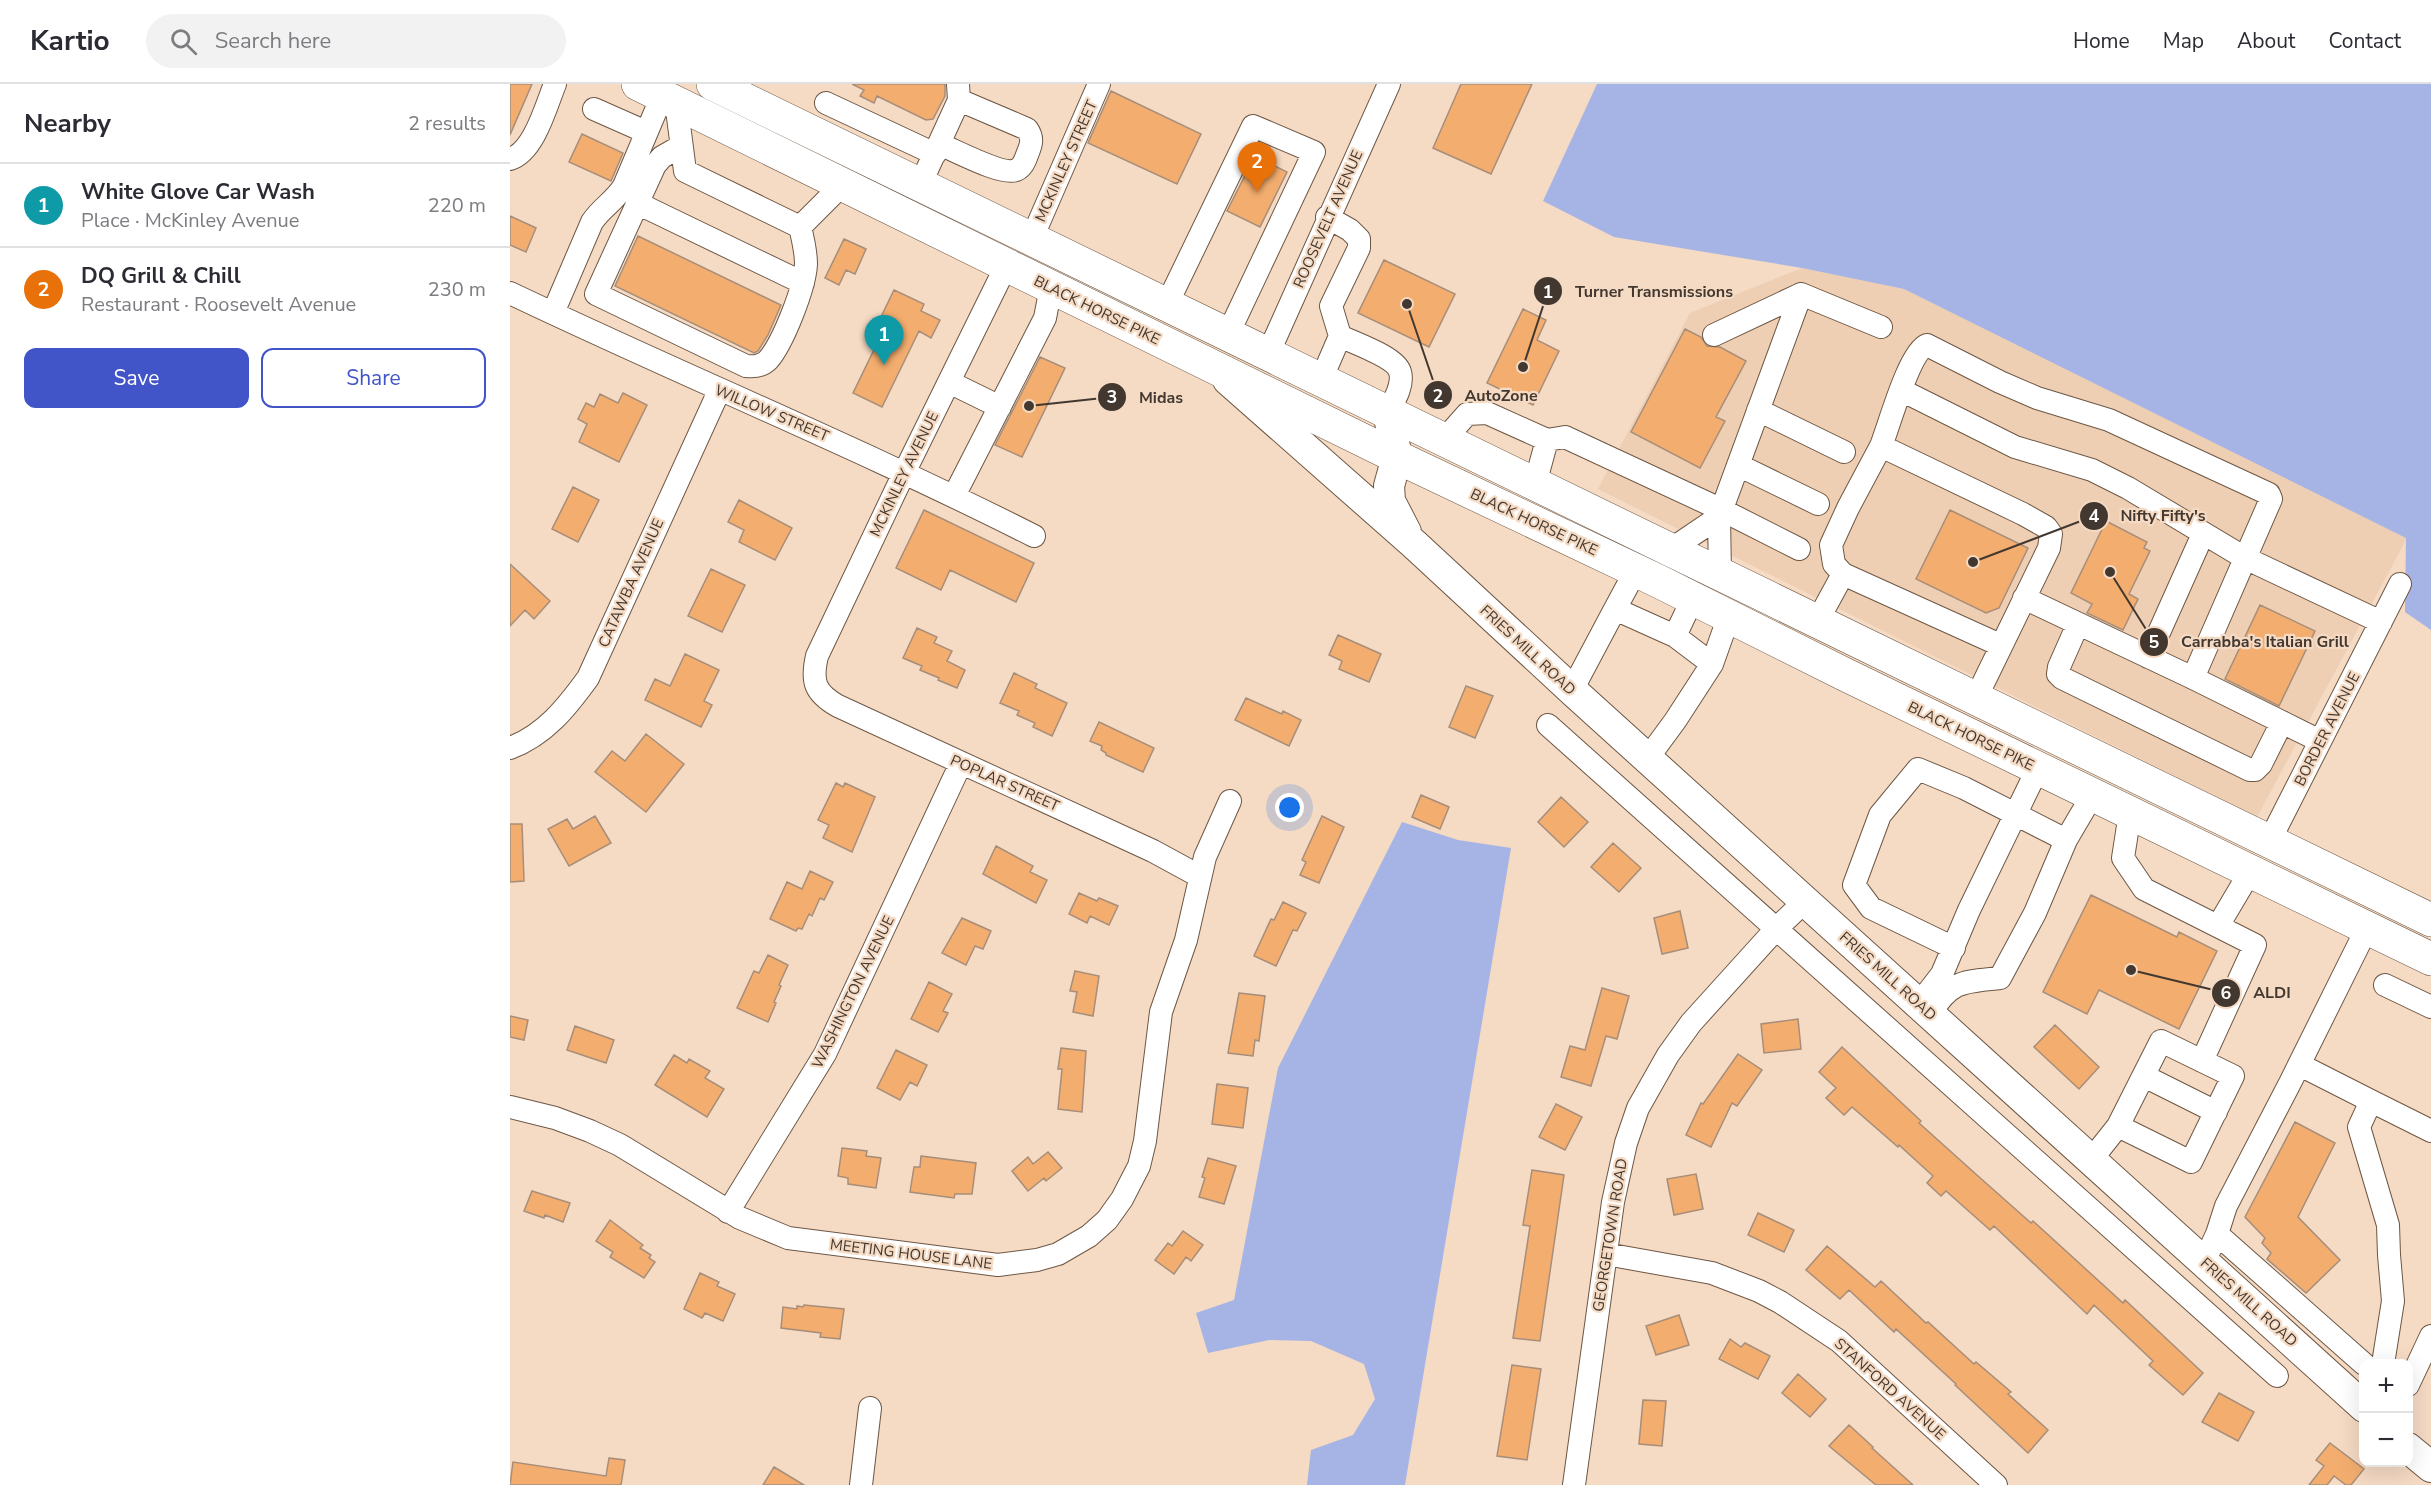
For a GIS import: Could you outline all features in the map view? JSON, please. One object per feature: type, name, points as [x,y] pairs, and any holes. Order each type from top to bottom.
[{"type":"highway","points":[[713,84],[2431,920]]},
{"type":"highway","name":"BLACK HORSE PIKE","points":[[656,91],[1006,266],[1397,457],[1636,570],[1844,674],[2431,959]]},
{"type":"highway","points":[[1844,674],[1865,672],[1893,681],[1943,704],[1969,704],[1976,698]]},
{"type":"highway","points":[[2130,813],[2141,799],[2148,795],[2157,796],[2227,821]]},
{"type":"main road","name":"FRIES MILL ROAD","points":[[1212,366],[1414,544],[1647,759],[2359,1402]]},
{"type":"main road","name":"FRIES MILL ROAD","points":[[1388,412],[1397,457],[1389,486],[1390,501],[1396,517],[1414,544]]},
{"type":"main road","points":[[2413,1451],[2431,1467]]},
{"type":"street","points":[[510,159],[521,155],[529,144],[555,84]]},
{"type":"street","name":"MCKINLEY STREET","points":[[1032,238],[1099,84]]},
{"type":"street","name":"ROOSEVELT AVENUE","points":[[1268,354],[1389,84]]},
{"type":"street","points":[[553,313],[585,233],[598,213],[619,195],[624,186],[646,132],[656,91]]},
{"type":"street","points":[[656,91],[681,146],[685,171],[800,227],[806,251],[803,283],[791,315],[768,359],[755,367],[746,366],[724,356],[596,294],[655,165],[662,157],[681,146]]},
{"type":"street","points":[[813,132],[830,93],[937,149],[1004,171],[1016,170],[1024,163],[1032,144],[1031,135],[1027,129],[959,92],[937,149],[920,185]]},
{"type":"street","points":[[594,109],[646,132]]},
{"type":"street","points":[[1167,304],[1253,126],[1314,152],[1228,334]]},
{"type":"street","points":[[800,227],[843,185]]},
{"type":"street","points":[[637,203],[803,283]]},
{"type":"street","points":[[1322,380],[1340,336],[1331,306],[1359,248],[1359,239],[1350,230],[1328,217]]},
{"type":"street","name":"MCKINLEY AVENUE","points":[[815,685],[813,671],[817,656],[1006,266]]},
{"type":"street","points":[[954,496],[1045,318],[1050,287]]},
{"type":"street","name":"WILLOW STREET","points":[[510,293],[719,391],[806,427],[1034,536]]},
{"type":"street","points":[[1714,335],[1801,294],[1881,327]]},
{"type":"street","points":[[1720,574],[1720,514],[1801,294]]},
{"type":"street","points":[[1340,336],[1394,361],[1401,373],[1398,393],[1388,412]]},
{"type":"street","points":[[2000,645],[1843,574],[1834,564],[1831,545],[1881,446],[1907,371],[1922,347],[1927,345],[2009,386],[2075,411],[2109,420],[2269,494],[2271,499],[2193,678]]},
{"type":"street","points":[[949,382],[1000,407]]},
{"type":"street","points":[[1901,390],[2015,447],[2092,470],[2128,488],[2245,558],[2381,622]]},
{"type":"street","name":"CATAWBA AVENUE","points":[[510,748],[549,725],[569,705],[588,678],[719,391]]},
{"type":"street","points":[[1758,410],[1844,452]]},
{"type":"street","points":[[1444,440],[1467,414],[1487,413],[1547,440],[1565,437],[1720,514],[1799,549]]},
{"type":"street","points":[[1535,484],[1547,440]]},
{"type":"street","points":[[1881,446],[2046,527],[2051,534],[2049,548],[1976,698]]},
{"type":"street","points":[[1738,465],[1818,504]]},
{"type":"street","points":[[1670,550],[1720,514]]},
{"type":"street","points":[[2148,657],[2203,534]]},
{"type":"street","points":[[1572,690],[1636,570]]},
{"type":"street","points":[[1818,620],[1843,574]]},
{"type":"street","name":"BORDER AVENUE","points":[[2269,842],[2400,584]]},
{"type":"street","points":[[1675,636],[1693,598]]},
{"type":"street","points":[[2024,598],[2320,741]]},
{"type":"street","points":[[1615,609],[1675,636],[1712,664]]},
{"type":"street","points":[[1647,759],[1675,722],[1712,664],[1729,616]]},
{"type":"street","points":[[2078,624],[2059,667],[2058,674],[2062,678],[2250,770],[2255,770],[2261,764],[2282,722]]},
{"type":"street","name":"POPLAR STREET","points":[[815,685],[820,693],[838,706],[1154,851],[1199,876]]},
{"type":"street","points":[[1548,725],[2277,1376]]},
{"type":"street","name":"WASHINGTON AVENUE","points":[[728,1212],[825,1054],[961,763]]},
{"type":"street","points":[[1925,1009],[1969,910],[2038,768]]},
{"type":"street","points":[[1954,948],[1871,908],[1854,885],[1880,815],[1918,769],[1964,788],[2066,840]]},
{"type":"street","points":[[1925,1009],[1942,994],[1962,982],[2000,978],[2035,913],[2066,840],[2092,794]]},
{"type":"street","name":"MEETING HOUSE LANE","points":[[510,1107],[555,1118],[590,1131],[620,1145],[728,1212],[778,1235],[800,1241],[984,1264],[1012,1264],[1037,1260],[1064,1251],[1089,1236],[1115,1210],[1139,1166],[1145,1141],[1161,1012],[1186,940],[1199,876],[1230,801]]},
{"type":"street","points":[[2130,813],[2123,858],[2144,889],[2254,945],[2202,1061]]},
{"type":"street","points":[[2218,926],[2250,872]]},
{"type":"street","name":"GEORGETOWN ROAD","points":[[1574,1485],[1605,1254],[1621,1163],[1633,1123],[1646,1092],[1679,1038],[1776,929],[1805,901]]},
{"type":"street","points":[[2204,1262],[2217,1234],[2226,1206],[2300,1065],[2367,928]]},
{"type":"street","points":[[2385,986],[2431,1007]]},
{"type":"street","points":[[2091,1160],[2118,1126],[2161,1041],[2233,1076],[2191,1162],[2118,1126]]},
{"type":"street","points":[[2300,1065],[2431,1131]]},
{"type":"street","points":[[2144,1076],[2216,1112]]},
{"type":"street","points":[[2371,1101],[2359,1127],[2388,1225],[2388,1255],[2393,1301],[2384,1359]]},
{"type":"street","points":[[2217,1234],[2359,1360]]},
{"type":"street","name":"STANFORD AVENUE","points":[[1605,1254],[1712,1274],[1759,1291],[1780,1302],[1839,1341],[1996,1485]]},
{"type":"street","points":[[2413,1376],[2431,1336]]},
{"type":"street","points":[[861,1485],[870,1408]]},
{"type":"shaded area","points":[[1597,84],[2431,84],[2431,630],[2405,612],[2406,538],[1904,289],[1802,268],[1614,237],[1543,201]]},
{"type":"shaded area","points":[[1802,268],[1904,289],[2407,538],[2257,817],[1598,489],[1690,313]]},
{"type":"shaded area","points":[[1402,822],[1458,840],[1511,848],[1405,1485],[1307,1485],[1311,1450],[1353,1435],[1375,1399],[1364,1364],[1311,1341],[1269,1340],[1208,1353],[1196,1313],[1234,1300],[1278,1068]]},
{"type":"building","points":[[510,84],[532,84],[510,135]]},
{"type":"building","points":[[852,84],[945,84],[945,96],[933,119],[926,120],[877,96],[874,103],[860,96],[864,90]]},
{"type":"building","points":[[1461,84],[1532,84],[1491,174],[1433,148]]},
{"type":"building","points":[[1111,91],[1201,134],[1177,184],[1088,143]]},
{"type":"building","points":[[582,134],[623,153],[611,181],[569,162]]},
{"type":"building","points":[[1255,156],[1287,172],[1260,227],[1227,211]]},
{"type":"building","points":[[510,216],[536,228],[526,252],[510,245]]},
{"type":"building","points":[[638,236],[781,305],[758,351],[754,353],[615,286]]},
{"type":"building","points":[[844,239],[866,249],[855,274],[846,270],[839,285],[825,278]]},
{"type":"building","points":[[1384,260],[1455,294],[1429,347],[1358,313]]},
{"type":"building","points":[[894,290],[924,304],[921,311],[940,320],[931,338],[919,331],[882,407],[853,393],[886,325],[879,321]]},
{"type":"building","points":[[1523,309],[1546,320],[1537,340],[1559,351],[1533,405],[1487,383]]},
{"type":"building","points":[[1685,329],[1701,337],[1707,346],[1720,347],[1746,361],[1716,417],[1725,421],[1700,468],[1631,432]]},
{"type":"building","points":[[1040,357],[1065,368],[1022,457],[995,445]]},
{"type":"building","points":[[623,393],[647,405],[619,462],[579,442],[587,424],[578,419],[586,403],[594,407],[600,394],[618,403]]},
{"type":"building","points":[[573,487],[599,500],[578,542],[552,529]]},
{"type":"building","points":[[739,500],[792,528],[775,560],[739,542],[744,530],[728,522]]},
{"type":"building","points":[[924,510],[1034,563],[1016,602],[950,570],[941,590],[896,568]]},
{"type":"building","points":[[1950,510],[2028,548],[1999,608],[1986,613],[1916,579]]},
{"type":"building","points":[[2106,521],[2147,542],[2144,548],[2150,551],[2129,594],[2138,599],[2123,630],[2087,613],[2092,604],[2071,593]]},
{"type":"building","points":[[510,564],[550,601],[534,619],[525,610],[510,626]]},
{"type":"building","points":[[711,569],[745,585],[722,632],[688,616]]},
{"type":"building","points":[[2260,605],[2315,631],[2279,706],[2225,679]]},
{"type":"building","points":[[917,628],[937,637],[934,643],[952,651],[947,661],[965,670],[957,688],[920,670],[922,666],[903,658]]},
{"type":"building","points":[[1338,635],[1381,654],[1369,682],[1339,669],[1342,661],[1329,655]]},
{"type":"building","points":[[685,654],[719,670],[704,701],[712,705],[701,727],[645,700],[655,679],[670,686]]},
{"type":"building","points":[[1014,673],[1037,684],[1035,688],[1067,703],[1052,736],[1033,727],[1035,723],[1017,715],[1019,711],[1000,703]]},
{"type":"building","points":[[1466,686],[1493,696],[1475,738],[1449,727]]},
{"type":"building","points":[[1246,698],[1301,720],[1289,746],[1235,720]]},
{"type":"building","points":[[1099,722],[1154,748],[1143,772],[1106,755],[1101,750],[1102,746],[1090,741]]},
{"type":"building","points":[[646,734],[684,764],[646,812],[595,772],[612,751],[625,761]]},
{"type":"building","points":[[836,783],[843,787],[845,783],[875,797],[852,852],[823,838],[829,825],[818,820]]},
{"type":"building","points":[[1421,795],[1449,807],[1440,829],[1412,817]]},
{"type":"building","points":[[1561,797],[1588,822],[1564,847],[1538,822]]},
{"type":"building","points":[[595,816],[611,843],[569,866],[548,829],[567,819],[573,829]]},
{"type":"building","points":[[1322,816],[1344,827],[1319,883],[1300,875],[1306,862],[1302,860]]},
{"type":"building","points":[[510,824],[522,824],[524,881],[510,882]]},
{"type":"building","points":[[1613,843],[1641,868],[1619,892],[1591,867]]},
{"type":"building","points":[[996,846],[1033,866],[1030,872],[1047,880],[1036,903],[983,874]]},
{"type":"building","points":[[810,871],[833,882],[824,900],[820,898],[812,916],[809,914],[802,929],[798,928],[796,931],[770,919],[787,882],[802,889]]},
{"type":"building","points":[[1079,893],[1097,901],[1099,898],[1118,906],[1109,925],[1090,916],[1087,923],[1069,914]]},
{"type":"building","points":[[2091,895],[2177,937],[2179,932],[2217,951],[2179,1029],[2099,990],[2087,1014],[2043,992]]},
{"type":"building","points":[[1283,902],[1306,913],[1297,931],[1293,930],[1276,966],[1254,956],[1271,919],[1274,920]]},
{"type":"building","points":[[1680,911],[1688,948],[1662,954],[1654,918]]},
{"type":"building","points":[[962,918],[991,931],[983,949],[975,946],[966,965],[942,953]]},
{"type":"building","points":[[768,955],[788,965],[779,985],[781,986],[774,1002],[776,1003],[768,1022],[737,1008],[754,971],[759,973]]},
{"type":"building","points":[[1075,971],[1099,976],[1093,1016],[1073,1012],[1077,992],[1070,991]]},
{"type":"building","points":[[929,982],[952,994],[943,1011],[948,1013],[938,1032],[911,1019]]},
{"type":"building","points":[[1602,988],[1629,996],[1617,1039],[1606,1036],[1591,1086],[1561,1077],[1570,1046],[1585,1050]]},
{"type":"building","points":[[1239,993],[1265,996],[1259,1041],[1255,1040],[1253,1056],[1228,1053]]},
{"type":"building","points":[[510,1016],[528,1020],[524,1040],[510,1037]]},
{"type":"building","points":[[1798,1019],[1801,1049],[1764,1053],[1761,1024]]},
{"type":"building","points":[[2055,1025],[2099,1067],[2079,1089],[2034,1047]]},
{"type":"building","points":[[575,1026],[614,1040],[606,1063],[567,1050]]},
{"type":"building","points":[[1842,1047],[1921,1121],[1919,1123],[2031,1223],[2033,1221],[2123,1303],[2125,1300],[2203,1373],[2183,1395],[2149,1365],[2153,1361],[2094,1305],[2087,1314],[1994,1226],[1990,1230],[1946,1191],[1941,1196],[1927,1183],[1933,1176],[1899,1145],[1898,1147],[1852,1107],[1844,1115],[1826,1098],[1836,1088],[1819,1072]]},
{"type":"building","points":[[1061,1048],[1086,1051],[1082,1112],[1058,1109],[1062,1069],[1058,1069]]},
{"type":"building","points":[[896,1050],[927,1065],[917,1086],[910,1082],[900,1100],[877,1088]]},
{"type":"building","points":[[1738,1054],[1762,1070],[1737,1106],[1732,1103],[1711,1147],[1686,1135],[1701,1103],[1703,1104]]},
{"type":"building","points":[[674,1055],[687,1063],[689,1059],[710,1071],[705,1078],[724,1089],[707,1117],[655,1085]]},
{"type":"building","points":[[1217,1084],[1248,1088],[1243,1128],[1212,1124]]},
{"type":"building","points":[[1556,1104],[1582,1117],[1565,1150],[1539,1137]]},
{"type":"building","points":[[2295,1122],[2335,1143],[2298,1217],[2340,1260],[2306,1293],[2267,1259],[2271,1253],[2262,1243],[2265,1238],[2245,1217]]},
{"type":"building","points":[[842,1148],[867,1151],[866,1156],[881,1158],[876,1188],[848,1184],[848,1178],[838,1176]]},
{"type":"building","points":[[1048,1152],[1062,1168],[1046,1181],[1044,1178],[1028,1191],[1012,1171],[1028,1157],[1033,1164]]},
{"type":"building","points":[[921,1156],[976,1163],[972,1194],[955,1194],[954,1198],[910,1192],[914,1167],[920,1167]]},
{"type":"building","points":[[1208,1158],[1236,1166],[1224,1204],[1199,1197]]},
{"type":"building","points":[[1532,1170],[1564,1175],[1540,1341],[1513,1338],[1530,1226],[1523,1225]]},
{"type":"building","points":[[1696,1174],[1703,1209],[1674,1215],[1667,1179]]},
{"type":"building","points":[[532,1191],[570,1203],[563,1222],[545,1215],[544,1218],[524,1211]]},
{"type":"building","points":[[1758,1213],[1794,1230],[1784,1252],[1748,1235]]},
{"type":"building","points":[[610,1220],[643,1245],[640,1248],[651,1255],[649,1258],[655,1262],[644,1278],[610,1257],[613,1252],[596,1241]]},
{"type":"building","points":[[1183,1231],[1203,1245],[1191,1261],[1186,1257],[1174,1274],[1155,1260],[1168,1243],[1172,1246]]},
{"type":"building","points":[[1827,1246],[1875,1287],[1881,1281],[1974,1364],[1976,1362],[2011,1392],[2008,1394],[2048,1430],[2028,1453],[1896,1329],[1894,1332],[1849,1290],[1840,1299],[1806,1270]]},
{"type":"building","points":[[700,1273],[719,1282],[717,1286],[735,1294],[723,1321],[705,1313],[702,1318],[684,1309]]},
{"type":"building","points":[[804,1305],[844,1309],[840,1339],[820,1337],[821,1333],[781,1328],[783,1307],[797,1309],[797,1306],[803,1307]]},
{"type":"building","points":[[1679,1315],[1689,1345],[1656,1355],[1646,1326]]},
{"type":"building","points":[[1730,1339],[1741,1347],[1745,1343],[1770,1356],[1758,1379],[1719,1359]]},
{"type":"building","points":[[1512,1365],[1541,1369],[1527,1460],[1497,1456]]},
{"type":"building","points":[[1798,1374],[1826,1399],[1810,1417],[1782,1393]]},
{"type":"building","points":[[2219,1393],[2254,1412],[2238,1441],[2202,1422]]},
{"type":"building","points":[[1643,1400],[1666,1401],[1662,1446],[1639,1444]]},
{"type":"building","points":[[1849,1425],[1913,1485],[1876,1485],[1829,1446]]},
{"type":"building","points":[[2330,1443],[2364,1469],[2351,1485],[2346,1485],[2334,1476],[2327,1485],[2309,1485],[2324,1466],[2316,1460]]},
{"type":"building","points":[[609,1458],[625,1460],[621,1485],[510,1485],[513,1462],[606,1476]]},
{"type":"building","points":[[774,1467],[804,1485],[763,1485]]},
{"type":"place","name":"DQ Grill & Chill","points":[[1257,192]]},
{"type":"place","name":"AutoZone","points":[[1407,304]]},
{"type":"place","name":"White Glove Car Wash","points":[[884,365]]},
{"type":"place","name":"Turner Transmissions","points":[[1523,367]]},
{"type":"place","name":"Midas","points":[[1029,406]]},
{"type":"place","name":"Nifty Fifty's","points":[[1973,562]]},
{"type":"place","name":"Carrabba's Italian Grill","points":[[2110,572]]},
{"type":"place","name":"ALDI","points":[[2131,970]]}]
